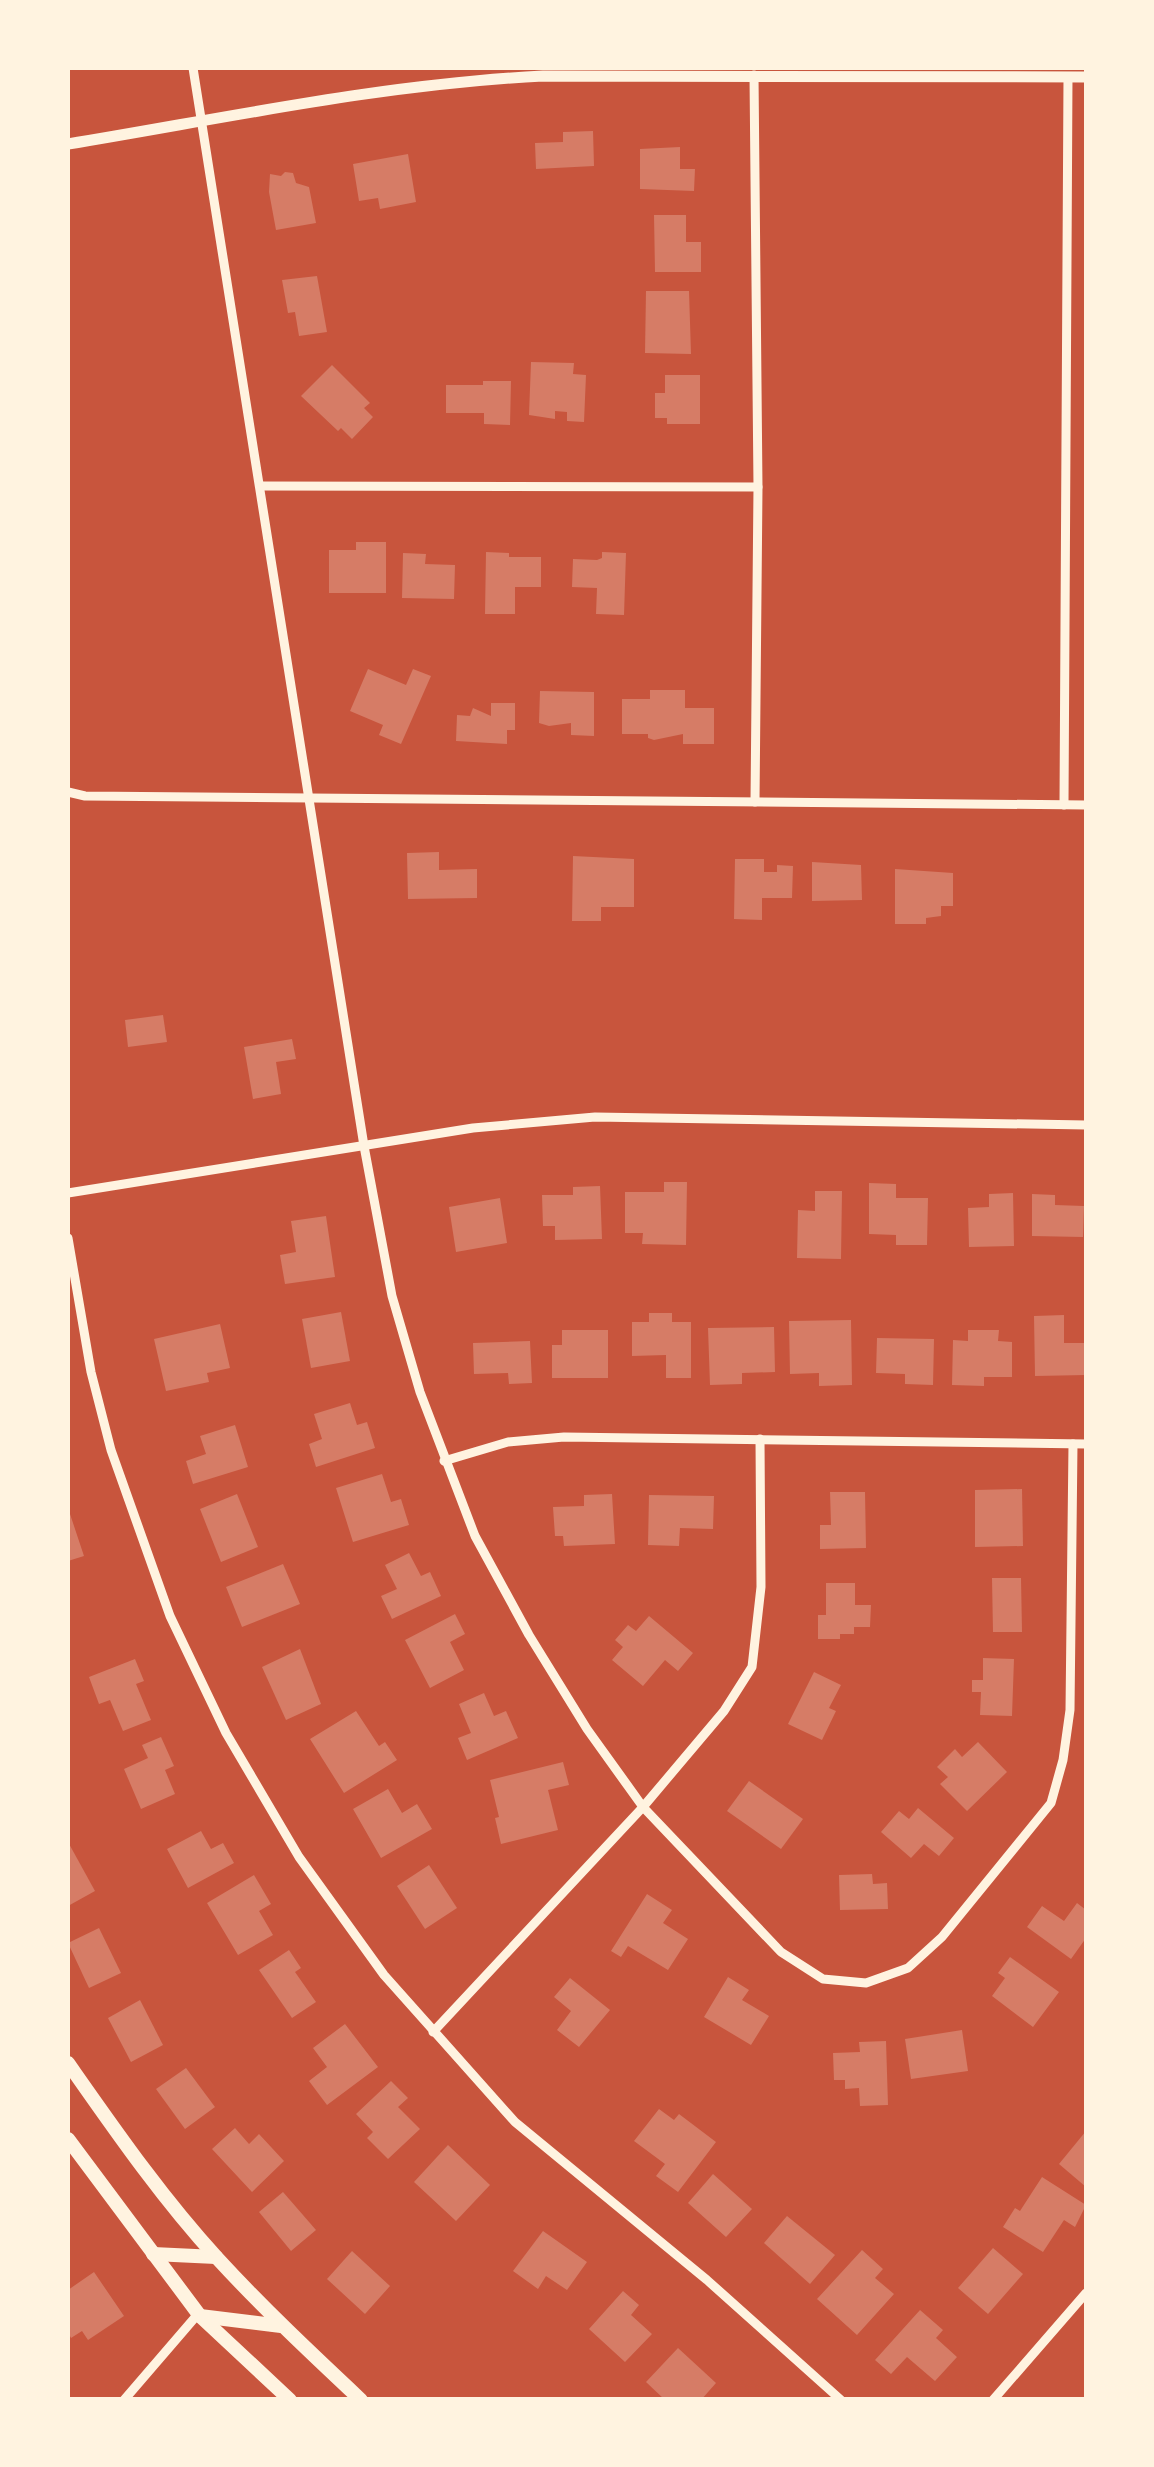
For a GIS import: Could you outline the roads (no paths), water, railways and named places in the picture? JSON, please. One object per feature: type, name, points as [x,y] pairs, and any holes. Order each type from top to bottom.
[{"type":"main road","points":[[68,2063],[137,2161],[216,2257],[361,2400]]},
{"type":"main road","points":[[68,2139],[199,2315],[290,2400]]},
{"type":"main road","points":[[152,2254],[216,2257]]},
{"type":"main road","points":[[199,2315],[282,2326]]},
{"type":"street","points":[[194,68],[364,1146],[392,1296],[444,1461],[475,1536],[529,1635],[586,1729],[642,1807],[781,1952],[823,1979],[866,1983],[908,1968],[942,1937],[1051,1803],[1063,1760],[1070,1710],[1073,1444]]},
{"type":"street","points":[[754,75],[758,487],[755,802]]},
{"type":"street","points":[[68,144],[369,92],[464,80],[544,76],[1086,77]]},
{"type":"street","points":[[1064,805],[1068,77]]},
{"type":"street","points":[[260,486],[758,487]]},
{"type":"street","points":[[68,792],[85,796],[1086,805]]},
{"type":"street","points":[[68,1193],[473,1128],[594,1117],[1086,1124]]},
{"type":"street","points":[[68,1238],[92,1372],[112,1450],[170,1616],[226,1733],[299,1857],[384,1975],[515,2122],[707,2280],[841,2400]]},
{"type":"street","points":[[444,1461],[508,1442],[564,1436],[1086,1444]]},
{"type":"street","points":[[433,2032],[642,1807],[724,1711],[752,1667],[762,1587],[760,1439]]},
{"type":"street","points":[[993,2400],[1086,2293]]},
{"type":"street","points":[[124,2400],[199,2315]]}]
